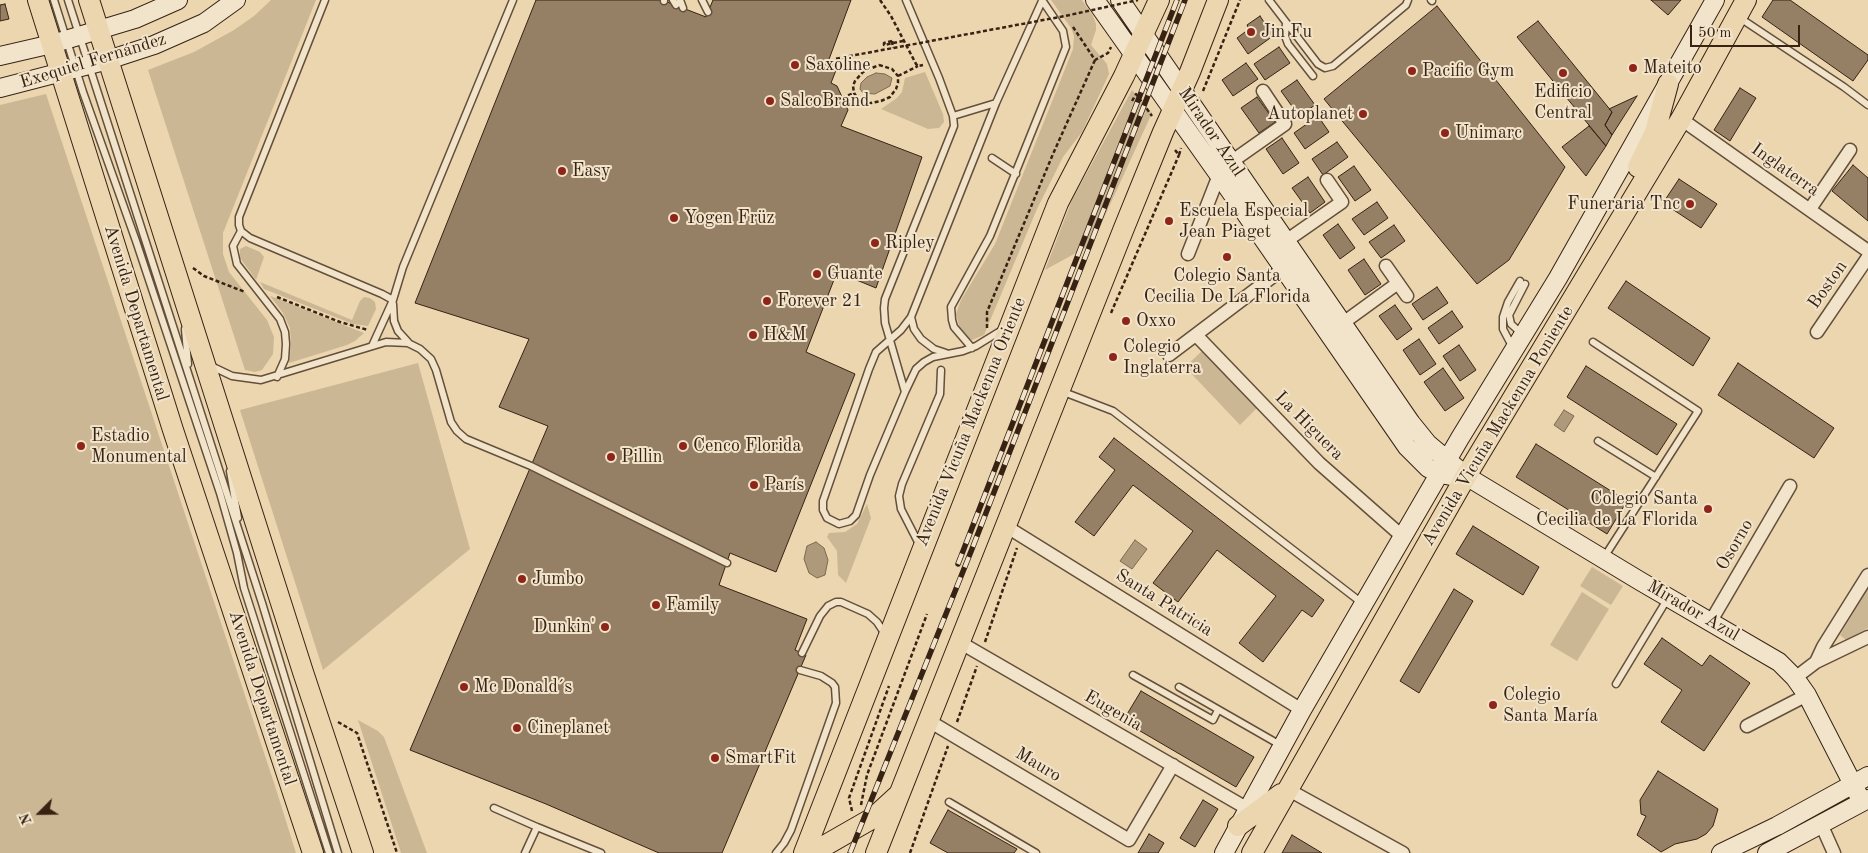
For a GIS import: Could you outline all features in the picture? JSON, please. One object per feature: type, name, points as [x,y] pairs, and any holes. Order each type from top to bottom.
[{"type":"main road","name":"Avenida Departamental","points":[[38,0],[66,40],[173,430],[313,853]]},
{"type":"main road","points":[[89,0],[306,680],[364,853]]},
{"type":"main road","name":"Exequiel Fernández","points":[[0,56],[98,30],[147,14],[178,0]]},
{"type":"main road","name":"Exequiel Fernández","points":[[0,88],[108,60],[154,45],[204,23],[236,0]]},
{"type":"main road","name":"Mirador Azul","points":[[1096,0],[1173,110],[1286,241],[1420,434],[1436,452],[1443,467]]},
{"type":"main road","name":"Mirador Azul","points":[[1120,0],[1182,90],[1284,268],[1407,446],[1423,464],[1443,467],[1466,476],[1779,662],[1795,678],[1807,695],[1861,780],[1865,800]]},
{"type":"main road","name":"Avenida Vicuña Mackenna Oriente","points":[[804,853],[921,549],[1058,203],[1134,55],[1159,0]]},
{"type":"main road","points":[[876,853],[961,643],[1014,531],[1060,390],[1218,0]]},
{"type":"main road","name":"Avenida Vicuña Mackenna Poniente","points":[[1224,853],[1302,710],[1493,381],[1524,335],[1558,278],[1715,0]]},
{"type":"main road","name":"Avenida Vicuña Mackenna Poniente","points":[[1252,853],[1466,476],[1681,119],[1741,8]]},
{"type":"main road","points":[[1619,222],[1625,196],[1655,132],[1668,84]]},
{"type":"main road","points":[[1722,853],[1777,826],[1861,780]]},
{"type":"main road","points":[[1238,826],[1287,789]]},
{"type":"main road","points":[[812,853],[882,811],[900,793]]},
{"type":"main road","points":[[1768,853],[1865,800]]},
{"type":"street","points":[[1225,168],[1285,124],[1263,91]]},
{"type":"street","name":"Inglaterra","points":[[1681,119],[1868,251]]},
{"type":"street","points":[[1810,209],[1850,150]]},
{"type":"street","name":"Mirador Azul","points":[[1188,254],[1225,168]]},
{"type":"street","points":[[1286,241],[1342,202],[1327,180]]},
{"type":"street","name":"Boston","points":[[1817,332],[1868,257]]},
{"type":"street","points":[[1386,266],[1407,296]]},
{"type":"street","points":[[1170,355],[1284,268]]},
{"type":"street","points":[[1343,323],[1398,284]]},
{"type":"street","name":"La Higuera","points":[[1196,335],[1319,462],[1403,536]]},
{"type":"street","name":"Osorno","points":[[1711,621],[1790,486]]},
{"type":"street","name":"Santa Patricia","points":[[1014,531],[1302,710]]},
{"type":"street","points":[[1816,662],[1823,647],[1868,576]]},
{"type":"street","points":[[1795,678],[1816,662],[1868,637]]},
{"type":"street","name":"Eugenia","points":[[961,643],[1248,809]]},
{"type":"street","points":[[1747,726],[1807,695]]},
{"type":"street","name":"Mauro","points":[[929,721],[1128,840],[1173,765]]},
{"type":"street","points":[[1287,789],[1402,853]]},
{"type":"street","points":[[1821,824],[1834,853]]},
{"type":"lane","points":[[54,0],[75,69],[199,430],[231,531],[244,588],[329,853]]},
{"type":"lane","points":[[66,40],[68,0]]},
{"type":"lane","points":[[325,0],[240,217],[239,225],[241,231],[250,238],[393,300]]},
{"type":"lane","points":[[372,346],[393,300],[403,267],[429,202],[513,0]]},
{"type":"lane","points":[[702,0],[708,12]]},
{"type":"lane","points":[[905,392],[884,314],[885,299],[954,126],[953,116],[906,0]]},
{"type":"lane","points":[[1011,324],[972,348],[933,357],[916,369],[870,474],[856,514],[847,522],[839,524],[831,521],[823,510],[823,501],[869,369],[876,352],[911,317],[996,102],[1042,0]]},
{"type":"lane","points":[[972,348],[954,327],[952,307],[990,236],[1066,47],[1063,31],[1042,0]]},
{"type":"lane","points":[[1269,0],[1318,64],[1330,67],[1406,5],[1408,0]]},
{"type":"lane","points":[[676,2],[683,8]]},
{"type":"lane","points":[[1741,8],[1868,105]]},
{"type":"lane","points":[[1286,23],[1285,36],[1288,44],[1313,76]]},
{"type":"lane","points":[[75,69],[190,377],[338,853]]},
{"type":"lane","points":[[953,116],[996,102]]},
{"type":"lane","points":[[992,158],[1016,174]]},
{"type":"lane","points":[[241,231],[233,246],[234,256],[240,269],[280,319],[287,339],[285,359],[277,377]]},
{"type":"lane","points":[[1514,350],[1503,329],[1503,317],[1508,302],[1522,282],[1508,315],[1511,324],[1524,335]]},
{"type":"lane","points":[[181,290],[190,377]]},
{"type":"lane","points":[[393,300],[394,321],[400,335],[431,359],[451,422],[466,439],[531,466],[727,563]]},
{"type":"lane","points":[[911,317],[914,329],[921,339],[934,349],[947,354]]},
{"type":"lane","points":[[204,362],[222,372],[245,379],[261,380],[277,377],[372,346],[392,342],[408,342]]},
{"type":"lane","points":[[1593,342],[1698,411],[1603,559]]},
{"type":"lane","points":[[921,549],[898,496],[940,394],[941,370]]},
{"type":"lane","points":[[1060,390],[1113,411],[1364,604]]},
{"type":"lane","points":[[217,403],[244,546]]},
{"type":"lane","points":[[1598,441],[1656,477]]},
{"type":"lane","points":[[1616,684],[1668,597]]},
{"type":"lane","points":[[802,653],[826,608],[832,603],[841,602],[868,614],[877,622],[887,639]]},
{"type":"lane","points":[[776,853],[791,830],[836,704],[835,687],[821,676],[800,670]]},
{"type":"lane","points":[[1133,675],[1212,720],[1218,710]]},
{"type":"lane","points":[[1179,688],[1282,746]]},
{"type":"lane","points":[[949,802],[1036,853]]},
{"type":"lane","points":[[494,808],[601,853]]},
{"type":"lane","points":[[525,853],[537,827]]},
{"type":"path","points":[[880,0],[891,16],[918,66]]},
{"type":"path","points":[[832,63],[834,59],[1065,16],[1138,0]]},
{"type":"path","points":[[1065,16],[1095,60],[1108,53]]},
{"type":"path","points":[[893,48],[892,41],[884,43],[884,45],[903,41]]},
{"type":"path","points":[[898,76],[932,61]]},
{"type":"path","points":[[879,65],[886,66],[892,69],[898,76],[898,83],[892,94],[881,101],[866,104],[860,102],[854,93],[853,86],[858,77],[871,68],[879,65]]},
{"type":"path","points":[[842,98],[854,93]]},
{"type":"path","points":[[1131,102],[1136,94]]},
{"type":"path","points":[[1109,316],[1178,155]]},
{"type":"path","points":[[189,265],[204,276],[245,292],[266,293],[365,330],[380,330]]},
{"type":"path","points":[[910,853],[981,656],[1014,531]]},
{"type":"path","points":[[856,828],[867,775],[927,614]]},
{"type":"path","points":[[856,828],[849,798],[890,685]]},
{"type":"path","points":[[332,718],[357,733],[397,853]]},
{"type":"shaded area","points":[[271,0],[316,0],[223,233],[223,254],[229,272],[267,320],[274,337],[273,354],[262,370],[255,372],[245,370],[148,70],[194,52],[234,30],[254,16]]},
{"type":"shaded area","points":[[1051,0],[1082,0],[1096,24],[1091,45],[1107,64],[1109,74],[1082,132],[1063,157],[1037,209],[984,335],[972,340],[964,337],[956,314],[961,300],[995,244],[1073,49],[1074,36],[1071,28]]},
{"type":"shaded area","points":[[925,72],[943,114],[944,122],[939,128],[928,129],[881,109],[897,98],[902,92],[905,78]]},
{"type":"shaded area","points":[[876,73],[885,74],[892,78],[890,86],[875,94],[863,93],[860,89],[861,83],[867,77]]},
{"type":"shaded area","points":[[1132,90],[1152,113],[1092,244],[1045,270],[1072,200]]},
{"type":"shaded area","name":"Estadio Monumental","points":[[46,94],[296,853],[0,853],[0,105]]},
{"type":"shaded area","points":[[246,246],[260,252],[264,257],[256,280],[240,258],[240,249]]},
{"type":"shaded area","points":[[260,282],[352,320],[360,301],[364,297],[370,298],[375,302],[376,309],[368,326],[353,324],[264,289]]},
{"type":"shaded area","points":[[270,296],[364,333],[347,345],[289,363],[290,328],[283,313]]},
{"type":"shaded area","points":[[1203,350],[1257,408],[1240,425],[1185,367]]},
{"type":"shaded area","points":[[418,363],[470,549],[323,670],[240,410]]},
{"type":"shaded area","points":[[1564,410],[1574,416],[1564,432],[1554,425]]},
{"type":"shaded area","points":[[867,504],[871,518],[846,583],[838,575],[837,551],[827,537],[829,533],[845,532],[857,524]]},
{"type":"shaded area","points":[[1135,540],[1147,549],[1132,569],[1120,561]]},
{"type":"shaded area","points":[[816,542],[824,548],[828,560],[825,575],[817,578],[809,573],[804,559],[807,546]]},
{"type":"shaded area","points":[[1592,567],[1623,586],[1611,605],[1580,586]]},
{"type":"shaded area","points":[[1868,589],[1868,628],[1846,640],[1840,635]]},
{"type":"shaded area","points":[[1582,592],[1609,609],[1577,661],[1550,645]]},
{"type":"shaded area","points":[[358,720],[378,731],[384,737],[427,853],[401,853]]},
{"type":"building","name":"Cenco Florida","points":[[536,0],[662,0],[706,17],[713,0],[851,0],[828,62],[838,65],[831,83],[837,86],[848,110],[841,126],[922,157],[876,288],[837,272],[806,352],[855,374],[776,572],[730,553],[719,585],[807,619],[795,650],[806,655],[722,853],[659,853],[546,804],[410,750],[548,426],[499,407],[529,339],[415,303]]},
{"type":"building","points":[[1651,0],[1681,0],[1668,15]]},
{"type":"building","points":[[1773,0],[1790,0],[1868,55],[1868,60],[1853,81],[1762,17]]},
{"type":"building","points":[[5,4],[9,19],[0,21],[0,5]]},
{"type":"building","name":"Unimarc","points":[[1437,6],[1565,167],[1509,260],[1477,284],[1324,99]]},
{"type":"building","points":[[1260,16],[1273,36],[1248,54],[1237,38],[1249,29],[1247,25]]},
{"type":"building","name":"Edificio Central","points":[[1538,21],[1612,112],[1605,125],[1612,135],[1606,146],[1517,37]]},
{"type":"building","points":[[1279,47],[1290,63],[1265,80],[1254,64]]},
{"type":"building","points":[[1246,63],[1258,79],[1233,96],[1222,80]]},
{"type":"building","points":[[1297,80],[1315,105],[1299,116],[1281,91]]},
{"type":"building","points":[[1740,88],[1756,98],[1730,141],[1714,130]]},
{"type":"building","points":[[1637,96],[1612,135],[1605,125],[1612,112],[1609,109]]},
{"type":"building","points":[[1257,97],[1275,122],[1259,133],[1241,108]]},
{"type":"building","points":[[1318,116],[1329,132],[1305,149],[1294,133]]},
{"type":"building","points":[[1589,126],[1606,146],[1586,176],[1562,147]]},
{"type":"building","points":[[1282,138],[1299,163],[1283,174],[1266,149]]},
{"type":"building","points":[[1337,142],[1348,157],[1323,175],[1312,159]]},
{"type":"building","points":[[1853,165],[1868,178],[1868,221],[1832,191]]},
{"type":"building","points":[[1354,166],[1371,190],[1355,201],[1338,177]]},
{"type":"building","points":[[1308,177],[1325,202],[1310,213],[1292,188]]},
{"type":"building","name":"Funeraria Tnc","points":[[1679,179],[1717,204],[1701,228],[1663,203]]},
{"type":"building","points":[[1377,202],[1388,218],[1364,235],[1352,219]]},
{"type":"building","points":[[1338,224],[1355,248],[1340,259],[1323,235]]},
{"type":"building","points":[[1394,225],[1405,241],[1381,258],[1369,242]]},
{"type":"building","points":[[1364,259],[1381,284],[1365,295],[1348,270]]},
{"type":"building","points":[[1626,281],[1710,338],[1693,366],[1608,308]]},
{"type":"building","points":[[1437,287],[1448,303],[1423,320],[1412,304]]},
{"type":"building","points":[[1395,305],[1412,329],[1397,340],[1379,316]]},
{"type":"building","points":[[1452,311],[1463,327],[1439,344],[1428,328]]},
{"type":"building","points":[[1419,339],[1436,364],[1420,375],[1403,350]]},
{"type":"building","points":[[1459,345],[1476,370],[1460,381],[1443,356]]},
{"type":"building","points":[[1738,363],[1834,428],[1814,458],[1718,395]]},
{"type":"building","points":[[1586,366],[1677,424],[1657,455],[1567,397]]},
{"type":"building","points":[[1443,368],[1464,398],[1445,411],[1424,382]]},
{"type":"building","points":[[1114,438],[1324,600],[1312,617],[1302,610],[1263,662],[1239,643],[1276,596],[1217,550],[1178,602],[1153,583],[1193,531],[1133,485],[1094,536],[1075,522],[1115,470],[1099,457]]},
{"type":"building","points":[[1536,444],[1627,501],[1607,534],[1516,477]]},
{"type":"building","points":[[1473,526],[1539,567],[1523,595],[1456,554]]},
{"type":"building","points":[[1454,589],[1473,601],[1419,693],[1400,681]]},
{"type":"building","points":[[1662,638],[1702,666],[1710,655],[1750,683],[1704,751],[1661,722],[1682,690],[1644,664]]},
{"type":"building","points":[[1141,691],[1254,757],[1236,787],[1123,721]]},
{"type":"building","points":[[1658,771],[1718,809],[1713,826],[1706,834],[1697,839],[1675,844],[1661,852],[1637,835],[1646,816],[1641,814],[1640,800]]},
{"type":"building","points":[[1203,800],[1218,809],[1195,847],[1180,838]]},
{"type":"building","points":[[948,810],[1017,849],[1014,853],[948,853],[930,843]]},
{"type":"building","points":[[1149,834],[1164,843],[1158,853],[1138,853]]},
{"type":"building","points":[[1292,835],[1322,853],[1282,853]]},
{"type":"railway","points":[[958,564],[1177,0]]},
{"type":"railway","points":[[850,853],[972,549],[1185,0]]},
{"type":"place","name":"Jin Fu","points":[[1251,32]]},
{"type":"place","name":"Saxoline","points":[[795,65]]},
{"type":"place","name":"Mateito","points":[[1633,68]]},
{"type":"place","name":"Pacific Gym","points":[[1412,71]]},
{"type":"place","name":"Edificio Central","points":[[1563,73]]},
{"type":"place","name":"SalcoBrand","points":[[770,101]]},
{"type":"place","name":"Autoplanet","points":[[1363,114]]},
{"type":"place","name":"Unimarc","points":[[1445,133]]},
{"type":"place","name":"Easy","points":[[562,171]]},
{"type":"place","name":"Funeraria Tnc","points":[[1690,204]]},
{"type":"place","name":"Yogen Früz","points":[[674,218]]},
{"type":"place","name":"Escuela Especial Jean Piaget","points":[[1169,221]]},
{"type":"place","name":"Ripley","points":[[875,243]]},
{"type":"place","name":"Colegio Santa Cecilia De La Florida","points":[[1227,257]]},
{"type":"place","name":"Guante","points":[[817,274]]},
{"type":"place","name":"Forever 21","points":[[767,301]]},
{"type":"place","name":"Oxxo","points":[[1126,321]]},
{"type":"place","name":"H&M","points":[[753,335]]},
{"type":"place","name":"Colegio Inglaterra","points":[[1113,357]]},
{"type":"place","name":"Estadio Monumental","points":[[81,446]]},
{"type":"place","name":"Cenco Florida","points":[[683,446]]},
{"type":"place","name":"Pillin","points":[[611,457]]},
{"type":"place","name":"París","points":[[754,485]]},
{"type":"place","name":"Colegio Santa Cecilia de La Florida","points":[[1708,509]]},
{"type":"place","name":"Jumbo","points":[[522,579]]},
{"type":"place","name":"Family","points":[[656,605]]},
{"type":"place","name":"Dunkin'","points":[[605,627]]},
{"type":"place","name":"Mc Donald´s","points":[[464,687]]},
{"type":"place","name":"Colegio Santa María","points":[[1493,705]]},
{"type":"place","name":"Cineplanet","points":[[517,728]]},
{"type":"place","name":"SmartFit","points":[[715,758]]}]
